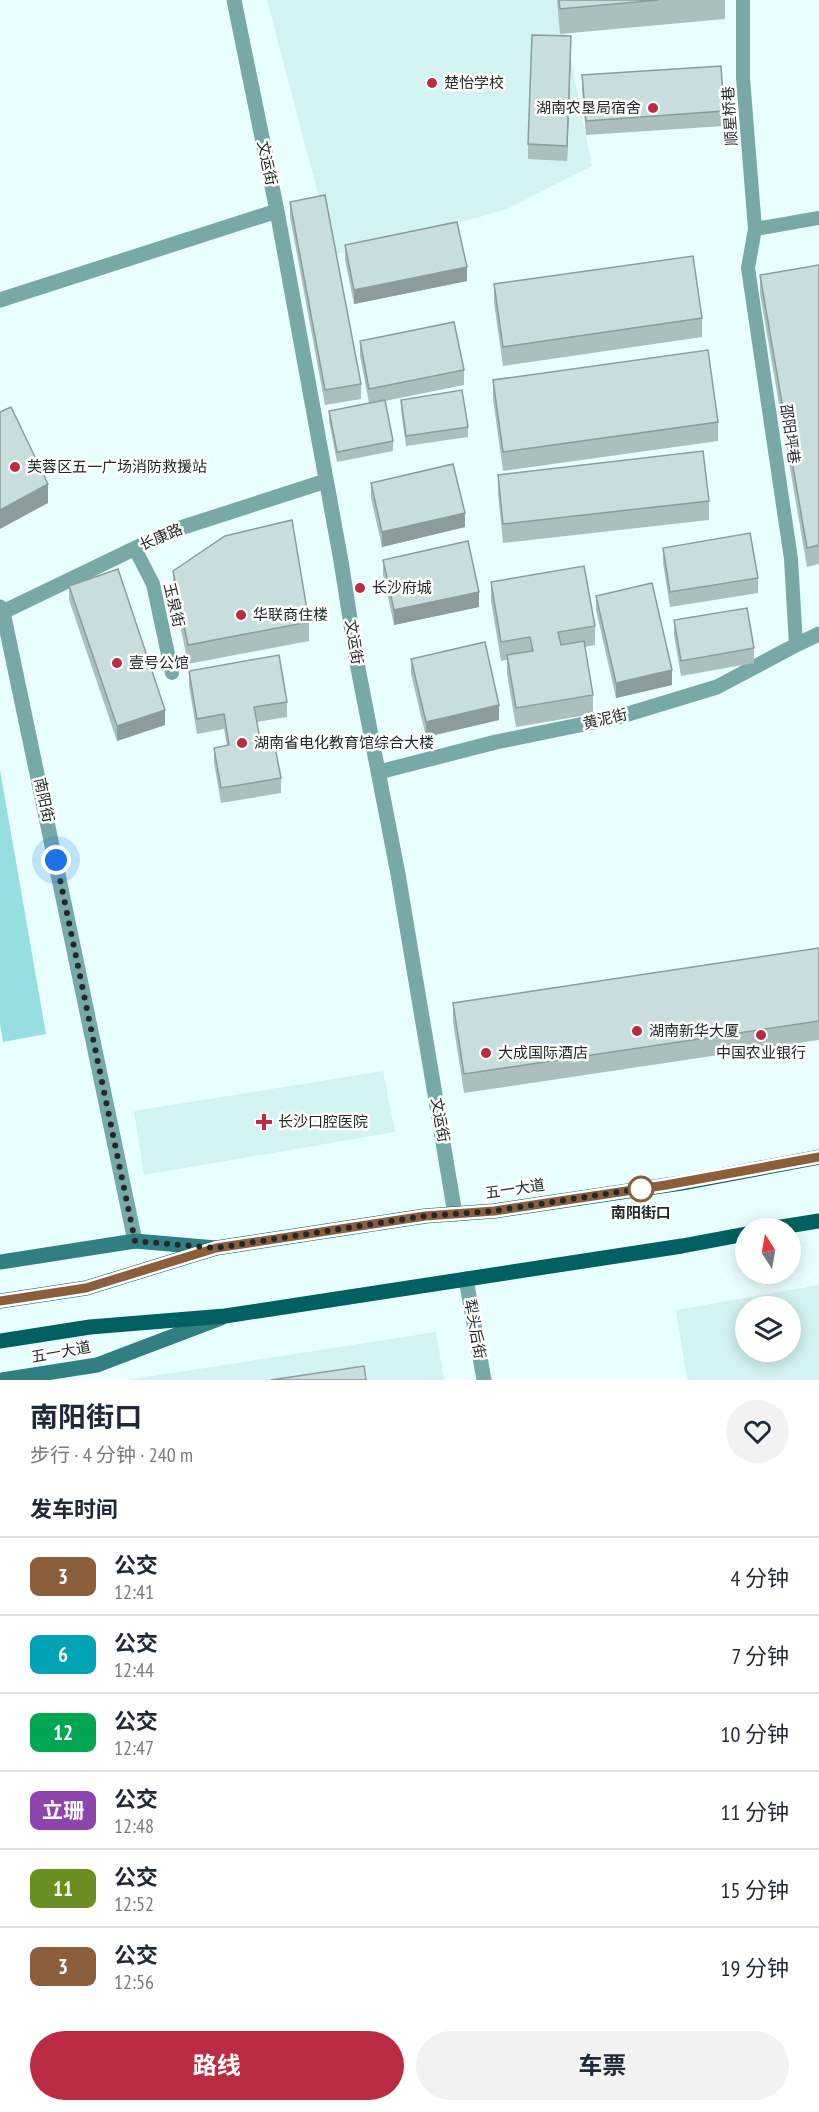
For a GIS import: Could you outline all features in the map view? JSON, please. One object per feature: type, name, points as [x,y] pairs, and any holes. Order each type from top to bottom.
[{"type":"main road","name":"五一大道","points":[[0,1301],[86,1288],[216,1248],[425,1216],[494,1211],[688,1182],[819,1157]]},
{"type":"main road","points":[[801,1224],[819,1221]]},
{"type":"main road","name":"五一大道","points":[[0,1341],[90,1327],[225,1316],[735,1236]]},
{"type":"main road","name":"五一大道","points":[[0,1262],[135,1241],[216,1248]]},
{"type":"main road","name":"五一大道","points":[[2,1380],[97,1365],[225,1316]]},
{"type":"street","name":"文运街","points":[[234,0],[277,211],[357,663],[398,874],[455,1214]]},
{"type":"street","points":[[0,300],[277,211]]},
{"type":"street","name":"长康路","points":[[2,610],[171,531],[326,481]]},
{"type":"street","name":"南阳街","points":[[2,610],[135,1241]]},
{"type":"street","name":"黄泥街","points":[[379,772],[496,742],[618,717],[717,687],[819,634]]},
{"type":"street","name":"犁头后街","points":[[466,1279],[484,1380]]},
{"type":"lane","name":"顺星桥巷","points":[[743,0],[743,78],[755,229]]},
{"type":"lane","points":[[755,229],[819,218]]},
{"type":"lane","name":"邵阳坪巷","points":[[755,229],[748,268],[791,559],[796,645]]},
{"type":"lane","name":"玉泉街","points":[[135,549],[153,584],[172,673]]},
{"type":"shaded area","name":"楚怡学校","points":[[267,0],[559,0],[592,166],[505,210],[334,255]]},
{"type":"shaded area","points":[[0,770],[46,1034],[3,1042],[0,1024]]},
{"type":"shaded area","name":"长沙口腔医院","points":[[383,1071],[395,1132],[144,1175],[134,1111]]},
{"type":"shaded area","points":[[819,1285],[819,1380],[687,1380],[676,1310],[735,1300],[735,1362],[801,1362],[801,1296],[756,1296]]},
{"type":"shaded area","points":[[436,1332],[444,1380],[127,1380]]},
{"type":"building","points":[[559,0],[658,0],[560,9]]},
{"type":"building","points":[[532,35],[571,36],[567,146],[528,144]]},
{"type":"building","name":"湖南农垦局宿舍","points":[[721,66],[724,111],[586,121],[582,75]]},
{"type":"building","points":[[325,195],[361,384],[325,390],[290,202]]},
{"type":"building","points":[[457,222],[467,267],[354,290],[345,245]]},
{"type":"building","points":[[693,256],[702,318],[503,347],[494,284]]},
{"type":"building","points":[[819,265],[819,545],[807,548],[760,275]]},
{"type":"building","points":[[454,322],[464,370],[369,389],[360,341]]},
{"type":"building","points":[[708,350],[718,422],[503,452],[493,380]]},
{"type":"building","points":[[462,390],[468,427],[406,436],[401,400]]},
{"type":"building","points":[[385,400],[393,441],[337,452],[329,411]]},
{"type":"building","name":"芙蓉区五一广场消防救援站","points":[[11,407],[48,484],[0,510],[0,412]]},
{"type":"building","points":[[703,451],[709,501],[503,524],[498,475]]},
{"type":"building","points":[[453,464],[465,513],[382,532],[371,483]]},
{"type":"building","name":"华联商住楼","points":[[292,520],[309,622],[188,645],[173,571],[225,536]]},
{"type":"building","points":[[750,533],[758,578],[670,592],[663,548]]},
{"type":"building","points":[[468,541],[479,592],[394,610],[383,560]]},
{"type":"building","points":[[584,566],[595,626],[558,632],[561,645],[584,641],[593,695],[516,708],[507,655],[533,651],[530,637],[501,642],[491,582]]},
{"type":"building","name":"壹号公馆","points":[[118,569],[165,710],[117,726],[69,586]]},
{"type":"building","points":[[652,583],[672,670],[616,683],[596,596]]},
{"type":"building","points":[[747,608],[754,648],[681,661],[674,620]]},
{"type":"building","points":[[485,642],[499,705],[426,722],[411,659]]},
{"type":"building","name":"湖南省电化教育馆综合大楼","points":[[279,655],[287,702],[254,707],[260,739],[273,737],[281,778],[221,788],[214,748],[229,745],[224,714],[197,719],[189,671]]},
{"type":"building","name":"湖南新华大厦","points":[[819,948],[819,1021],[464,1074],[453,1003]]},
{"type":"building","points":[[364,1366],[366,1380],[271,1380]]},
{"type":"bus line","name":"3","points":[[0,1301],[86,1288],[216,1248],[425,1216],[494,1211],[688,1182],[819,1157]]},
{"type":"place","name":"楚怡学校","points":[[432,83]]},
{"type":"place","name":"湖南农垦局宿舍","points":[[653,108]]},
{"type":"place","name":"芙蓉区五一广场消防救援站","points":[[15,467]]},
{"type":"place","name":"长沙府城","points":[[360,588]]},
{"type":"place","name":"华联商住楼","points":[[241,615]]},
{"type":"place","name":"壹号公馆","points":[[117,663]]},
{"type":"place","name":"湖南省电化教育馆综合大楼","points":[[242,743]]},
{"type":"place","name":"湖南新华大厦","points":[[637,1031]]},
{"type":"place","name":"中国农业银行","points":[[761,1035]]},
{"type":"place","name":"大成国际酒店","points":[[486,1053]]},
{"type":"place","name":"长沙口腔医院","points":[[264,1122]]},
{"type":"place","name":"南阳街口","points":[[641,1189]]},
{"type":"route","points":[[56,860],[123,1174],[135,1241],[216,1248],[425,1216],[494,1211],[645,1188],[641,1189]]}]
